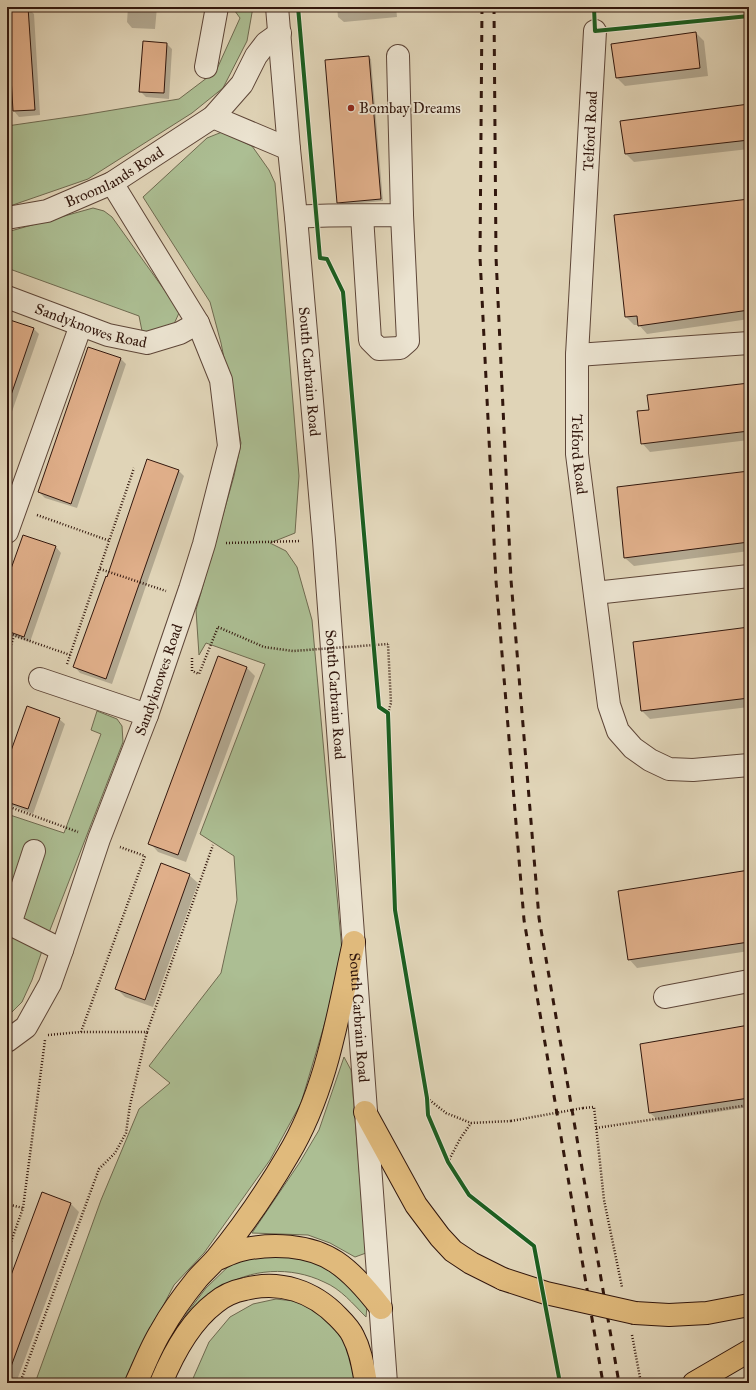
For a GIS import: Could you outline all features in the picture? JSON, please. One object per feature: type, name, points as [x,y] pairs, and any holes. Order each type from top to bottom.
[{"type":"main road","points":[[136,1383],[161,1331],[183,1297],[241,1227],[289,1154],[306,1119],[324,1074],[354,942]]},
{"type":"main road","points":[[365,1112],[416,1205],[440,1237],[453,1251],[471,1263],[503,1279],[633,1321],[669,1315],[707,1313],[749,1305]]},
{"type":"main road","points":[[215,1260],[240,1250],[280,1246],[300,1248],[318,1253],[336,1262],[353,1276],[367,1290],[381,1308]]},
{"type":"main road","points":[[161,1383],[166,1370],[182,1342],[199,1318],[215,1302],[236,1291],[257,1286],[277,1286],[298,1289],[316,1298],[332,1310],[345,1324],[353,1336],[361,1355],[366,1383]]},
{"type":"main road","points":[[694,1383],[749,1351]]},
{"type":"street","points":[[206,67],[218,7]]},
{"type":"street","name":"South Carbrain Road","points":[[277,7],[324,540],[386,1383]]},
{"type":"street","name":"Telford Road","points":[[595,31],[577,355],[578,454],[609,705],[618,731],[633,748],[650,760],[669,769],[693,770],[749,765]]},
{"type":"street","name":"Broomlands Road","points":[[7,218],[47,211],[112,183],[214,117],[242,84],[256,56],[266,43],[280,33]]},
{"type":"street","points":[[362,216],[370,340],[378,349],[400,348],[408,341],[402,215],[398,56]]},
{"type":"street","points":[[214,117],[289,149]]},
{"type":"street","name":"Sandyknowes Road","points":[[7,1041],[26,1027],[50,984],[98,839],[147,715],[187,598],[204,544],[229,446],[222,380],[198,323],[112,183]]},
{"type":"street","points":[[296,217],[402,215]]},
{"type":"street","name":"Sandyknowes Road","points":[[7,297],[108,335],[147,343],[180,333],[198,323]]},
{"type":"street","points":[[7,532],[81,325]]},
{"type":"street","points":[[577,355],[749,343]]},
{"type":"street","points":[[595,593],[749,576]]},
{"type":"street","points":[[50,682],[147,715]]},
{"type":"street","points":[[34,851],[10,924],[62,950]]},
{"type":"street","points":[[665,997],[749,981]]},
{"type":"path","points":[[50,682],[70,655],[134,468]]},
{"type":"path","points":[[16,508],[110,541]]},
{"type":"path","points":[[236,543],[276,542]]},
{"type":"path","points":[[100,569],[187,598]]},
{"type":"path","points":[[192,656],[192,671],[199,674],[218,627],[264,647],[293,651],[388,644],[392,703],[388,713],[388,721]]},
{"type":"path","points":[[7,634],[70,655]]},
{"type":"path","points":[[7,656],[14,636]]},
{"type":"path","points":[[373,643],[374,651]]},
{"type":"path","points":[[383,710],[388,713]]},
{"type":"path","points":[[20,1383],[99,1169],[115,1153],[126,1133],[130,1105],[147,1032],[213,845]]},
{"type":"path","points":[[7,1253],[23,1208],[46,1035],[80,1032],[147,1032]]},
{"type":"path","points":[[426,1090],[427,1104]]},
{"type":"path","points":[[427,1098],[446,1113],[471,1123],[511,1122],[594,1107],[604,1200],[622,1291]]},
{"type":"path","points":[[596,1128],[749,1105]]},
{"type":"path","points":[[448,1162],[460,1138],[471,1123]]},
{"type":"path","points":[[445,1155],[452,1168]]},
{"type":"path","points":[[7,1204],[23,1208]]},
{"type":"path","points":[[633,1321],[641,1383]]},
{"type":"green space","points":[[232,7],[253,7],[247,41],[223,88],[192,113],[88,179],[7,207],[7,126],[179,99],[216,71],[240,18]]},
{"type":"green space","points":[[222,132],[252,146],[269,170],[275,183],[299,476],[295,533],[270,543],[286,551],[297,567],[312,620],[343,962],[301,1103],[270,1160],[204,1253],[174,1285],[141,1348],[127,1383],[35,1383],[101,1200],[139,1109],[170,1083],[149,1066],[221,973],[237,900],[234,856],[200,834],[265,664],[206,643],[199,655],[196,610],[234,476],[241,443],[221,343],[210,302],[143,197],[207,138]]},
{"type":"green space","points":[[93,208],[104,211],[112,217],[173,302],[179,313],[174,324],[149,333],[142,331],[139,316],[7,268],[7,232]]},
{"type":"green space","points":[[97,711],[117,719],[122,726],[123,742],[32,980],[22,1002],[7,1017],[7,814],[64,833],[101,734],[91,730]]},
{"type":"green space","points":[[344,1057],[351,1070],[366,1253],[355,1257],[330,1243],[308,1235],[252,1233],[300,1162],[319,1130]]},
{"type":"green space","points":[[303,1253],[368,1295],[366,1317],[346,1297],[324,1282],[298,1273],[257,1273],[231,1282],[219,1289],[169,1342],[187,1313],[206,1288],[235,1260]]},
{"type":"green space","points":[[276,1299],[302,1302],[344,1328],[364,1383],[191,1383],[209,1342],[230,1317],[253,1304]]},
{"type":"building","points":[[28,7],[35,110],[13,111],[7,9]]},
{"type":"building","points":[[696,32],[700,68],[616,78],[611,44]]},
{"type":"building","points":[[143,41],[167,43],[164,93],[139,92]]},
{"type":"building","name":"Bombay Dreams","points":[[369,56],[381,199],[337,203],[325,60]]},
{"type":"building","points":[[749,104],[749,140],[625,154],[620,121]]},
{"type":"building","points":[[749,199],[749,310],[638,326],[637,316],[625,317],[614,215]]},
{"type":"building","points":[[7,319],[34,328],[10,398],[7,398]]},
{"type":"building","points":[[88,347],[121,358],[71,504],[38,492]]},
{"type":"building","points":[[749,383],[749,431],[641,444],[637,411],[649,410],[647,395]]},
{"type":"building","points":[[147,459],[179,470],[106,679],[73,667],[106,576],[107,577]]},
{"type":"building","points":[[749,471],[749,542],[624,558],[617,487]]},
{"type":"building","points":[[23,535],[56,546],[24,637],[7,631],[7,580]]},
{"type":"building","points":[[749,627],[749,698],[641,711],[633,642]]},
{"type":"building","points":[[218,656],[247,667],[178,855],[148,844]]},
{"type":"building","points":[[27,706],[60,718],[28,809],[7,802],[7,762]]},
{"type":"building","points":[[161,863],[190,874],[145,1000],[115,989]]},
{"type":"building","points":[[749,870],[749,942],[628,960],[618,891]]},
{"type":"building","points":[[749,1025],[749,1098],[649,1113],[640,1044]]},
{"type":"building","points":[[42,1192],[71,1203],[9,1372],[7,1372],[7,1286]]},
{"type":"railway","points":[[482,7],[480,257],[496,581],[524,920],[603,1383]]},
{"type":"railway","points":[[494,7],[496,257],[511,580],[539,918],[619,1383]]},
{"type":"cycle path","points":[[298,7],[320,258],[327,259],[343,292],[379,707],[388,713],[395,910],[427,1098],[428,1115],[448,1162],[469,1195],[534,1246],[560,1383]]},
{"type":"cycle path","points":[[594,7],[595,31],[749,16]]},
{"type":"place","name":"Bombay Dreams","points":[[351,108]]}]
